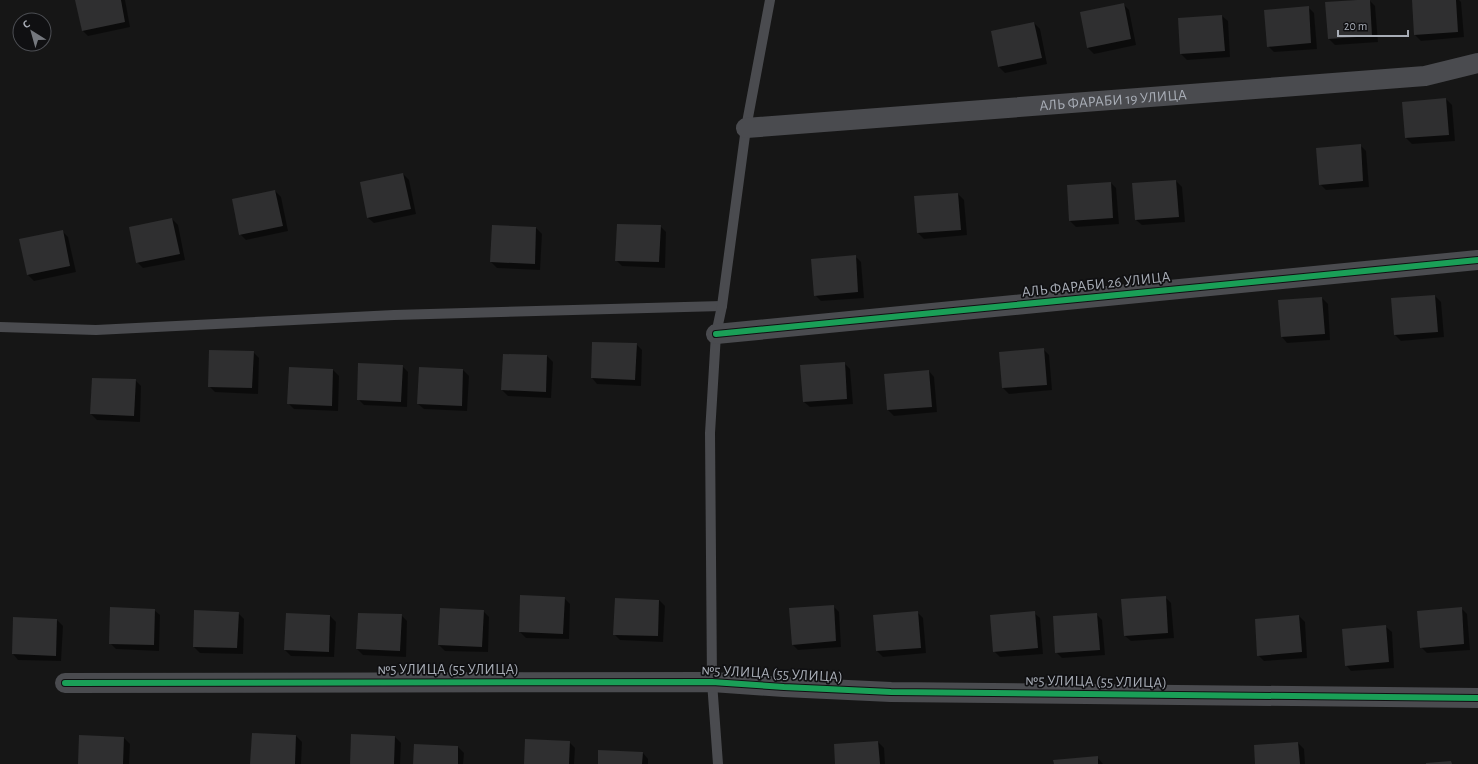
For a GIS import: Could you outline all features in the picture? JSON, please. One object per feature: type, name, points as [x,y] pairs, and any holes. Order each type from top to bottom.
[{"type":"street","name":"АЛЬ ФАРАБИ 19 УЛИЦА","points":[[746,128],[1425,76],[1478,63]]},
{"type":"street","name":"АЛЬ ФАРАБИ 26 УЛИЦА","points":[[716,334],[1478,260]]},
{"type":"street","name":"№5 УЛИЦА (55 УЛИЦА)","points":[[65,683],[712,682],[891,692],[1478,698]]},
{"type":"lane","points":[[718,764],[712,682],[710,433],[716,334],[722,306],[746,128],[770,0]]},
{"type":"lane","points":[[0,327],[96,330],[394,315],[722,306]]},
{"type":"building","points":[[75,0],[121,0],[125,22],[82,31]]},
{"type":"building","points":[[1370,0],[1372,36],[1328,39],[1325,2]]},
{"type":"building","points":[[1412,0],[1456,0],[1458,32],[1414,35]]},
{"type":"building","points":[[1124,3],[1131,39],[1087,48],[1080,12]]},
{"type":"building","points":[[1309,6],[1311,43],[1267,47],[1264,10]]},
{"type":"building","points":[[1222,15],[1225,51],[1180,54],[1178,18]]},
{"type":"building","points":[[1034,22],[1042,58],[998,67],[991,31]]},
{"type":"building","points":[[1446,98],[1449,135],[1405,138],[1402,102]]},
{"type":"building","points":[[1361,144],[1363,181],[1319,185],[1316,148]]},
{"type":"building","points":[[403,173],[411,209],[367,218],[360,182]]},
{"type":"building","points":[[1176,180],[1179,217],[1135,220],[1132,183]]},
{"type":"building","points":[[1111,182],[1113,218],[1069,221],[1067,185]]},
{"type":"building","points":[[275,190],[283,226],[239,235],[232,199]]},
{"type":"building","points":[[958,193],[961,230],[917,233],[914,196]]},
{"type":"building","points":[[172,218],[180,254],[136,263],[129,227]]},
{"type":"building","points":[[617,224],[661,225],[659,262],[615,261]]},
{"type":"building","points":[[492,225],[536,227],[535,264],[490,262]]},
{"type":"building","points":[[63,230],[70,266],[27,275],[19,239]]},
{"type":"building","points":[[856,255],[858,292],[814,296],[811,259]]},
{"type":"building","points":[[1435,295],[1438,332],[1394,335],[1391,298]]},
{"type":"building","points":[[1322,297],[1325,334],[1281,337],[1278,300]]},
{"type":"building","points":[[592,342],[637,343],[635,380],[591,378]]},
{"type":"building","points":[[1044,348],[1047,385],[1002,388],[999,352]]},
{"type":"building","points":[[209,350],[254,351],[252,388],[208,387]]},
{"type":"building","points":[[503,354],[547,355],[546,392],[501,390]]},
{"type":"building","points":[[845,362],[847,399],[803,402],[800,365]]},
{"type":"building","points":[[358,363],[403,365],[401,402],[357,400]]},
{"type":"building","points":[[289,367],[333,369],[332,406],[287,404]]},
{"type":"building","points":[[419,367],[463,369],[462,406],[417,404]]},
{"type":"building","points":[[929,370],[932,407],[887,410],[884,374]]},
{"type":"building","points":[[92,378],[136,379],[134,416],[90,414]]},
{"type":"building","points":[[520,595],[565,597],[563,634],[519,632]]},
{"type":"building","points":[[1166,596],[1168,633],[1124,636],[1121,599]]},
{"type":"building","points":[[615,598],[659,600],[658,636],[613,635]]},
{"type":"building","points":[[834,605],[836,641],[792,645],[789,608]]},
{"type":"building","points":[[110,607],[155,609],[154,645],[109,644]]},
{"type":"building","points":[[1462,607],[1464,644],[1420,648],[1417,611]]},
{"type":"building","points":[[440,608],[484,610],[482,647],[438,645]]},
{"type":"building","points":[[194,610],[239,612],[237,648],[193,647]]},
{"type":"building","points":[[918,611],[921,648],[876,651],[873,615]]},
{"type":"building","points":[[1035,611],[1038,648],[993,652],[990,615]]},
{"type":"building","points":[[286,613],[330,615],[329,652],[284,650]]},
{"type":"building","points":[[358,613],[402,614],[400,651],[356,649]]},
{"type":"building","points":[[1097,613],[1100,650],[1055,653],[1053,616]]},
{"type":"building","points":[[1299,615],[1302,652],[1257,656],[1255,619]]},
{"type":"building","points":[[13,617],[57,619],[56,656],[12,654]]},
{"type":"building","points":[[1386,625],[1389,662],[1345,666],[1342,629]]},
{"type":"building","points":[[252,733],[296,735],[295,764],[250,764]]},
{"type":"building","points":[[351,734],[395,736],[394,764],[350,764]]},
{"type":"building","points":[[79,735],[124,737],[123,764],[78,764]]},
{"type":"building","points":[[525,739],[570,741],[569,764],[524,764]]},
{"type":"building","points":[[878,741],[880,764],[835,764],[834,744]]},
{"type":"building","points":[[1298,742],[1300,764],[1255,764],[1254,745]]},
{"type":"building","points":[[414,744],[458,746],[458,764],[413,764]]},
{"type":"building","points":[[598,750],[643,752],[642,764],[598,764]]},
{"type":"building","points":[[1098,756],[1098,764],[1054,764],[1053,760]]},
{"type":"building","points":[[1451,761],[1452,764],[1426,764],[1426,763]]},
{"type":"cycle path","points":[[716,334],[1478,260]]},
{"type":"cycle path","points":[[65,683],[712,682],[891,692],[1478,698]]}]
